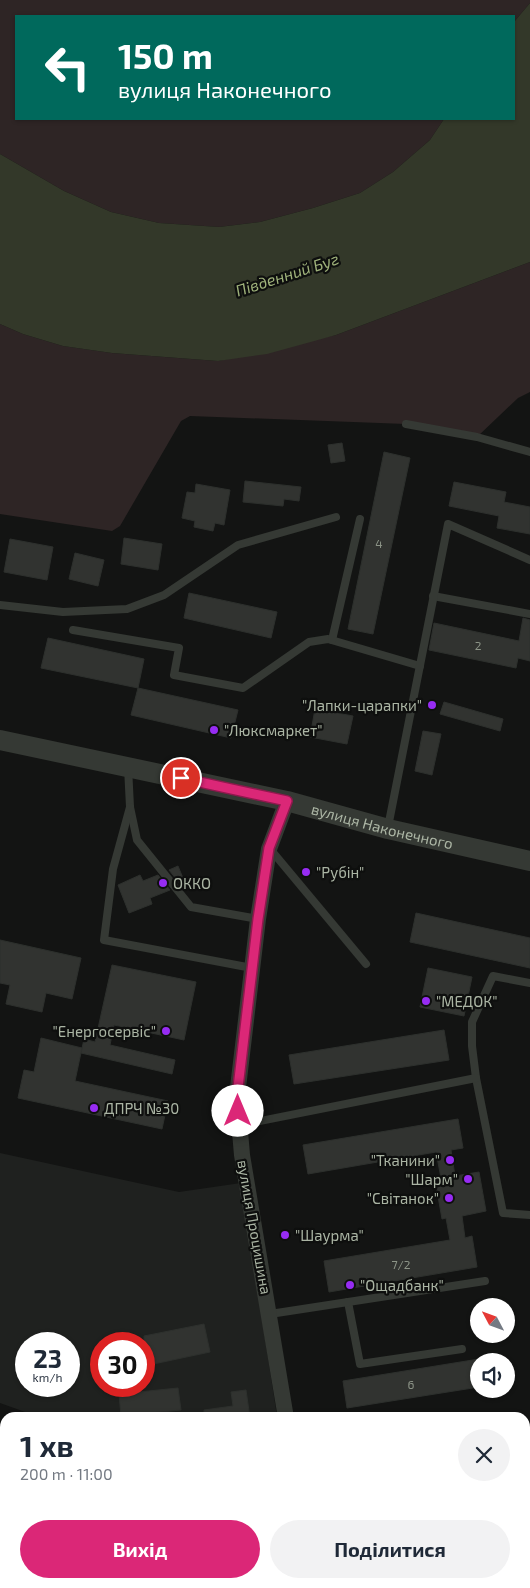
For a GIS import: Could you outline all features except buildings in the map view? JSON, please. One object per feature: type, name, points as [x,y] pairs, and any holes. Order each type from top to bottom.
[{"type":"street","name":"вулиця Наконечного","points":[[0,740],[287,801],[388,829],[530,861]]},
{"type":"street","name":"вулиця Процишина","points":[[285,1412],[242,1155],[237,1096],[258,919],[269,848],[287,801]]},
{"type":"lane","points":[[406,424],[477,436],[530,452]]},
{"type":"lane","points":[[0,605],[62,612],[127,609],[164,595],[238,545],[336,517]]},
{"type":"lane","points":[[332,640],[360,519]]},
{"type":"lane","points":[[388,829],[448,524],[530,560]]},
{"type":"lane","points":[[433,596],[530,614]]},
{"type":"lane","points":[[73,630],[178,648],[174,676],[243,688],[309,642],[328,639],[420,666]]},
{"type":"lane","points":[[128,766],[130,807],[137,840],[191,907],[258,919]]},
{"type":"lane","points":[[130,807],[113,869],[104,940],[252,968]]},
{"type":"lane","points":[[269,848],[366,964]]},
{"type":"lane","points":[[530,983],[493,976],[472,1022],[472,1046],[476,1078],[502,1213],[530,1215]]},
{"type":"lane","points":[[240,1125],[476,1078]]},
{"type":"lane","points":[[270,1314],[485,1280]]},
{"type":"lane","points":[[348,1302],[360,1364],[462,1349]]},
{"type":"shaded area","points":[[0,0],[530,0],[530,3],[515,21],[515,15],[15,15],[15,120],[443,120],[430,140],[393,172],[360,193],[313,208],[260,222],[219,227],[159,223],[111,212],[64,191],[0,154]]},
{"type":"shaded area","points":[[530,262],[530,392],[518,398],[477,437],[406,424],[190,416],[181,421],[120,526],[112,531],[0,514],[0,324],[23,334],[63,346],[112,353],[218,361],[336,335]]},
{"type":"shaded area","points":[[0,1153],[179,1192],[241,1183],[276,1412],[25,1412],[0,1403]]},
{"type":"water","name":"Південний Буг","points":[[530,3],[530,262],[336,335],[267,354],[218,361],[112,353],[63,346],[23,334],[0,324],[0,154],[64,191],[111,212],[159,223],[219,227],[260,222],[360,193],[393,172],[430,140],[443,120],[515,120],[515,21]]},
{"type":"place","name":"\"Лапки-царапки\"","points":[[432,705]]},
{"type":"place","name":"\"Люксмаркет\"","points":[[214,730]]},
{"type":"place","name":"\"Рубін\"","points":[[306,872]]},
{"type":"place","name":"ОККО","points":[[163,883]]},
{"type":"place","name":"\"МЕДОК\"","points":[[426,1001]]},
{"type":"place","name":"\"Енергосервіс\"","points":[[166,1031]]},
{"type":"place","name":"ДПРЧ №30","points":[[94,1108]]},
{"type":"place","name":"\"Тканини\"","points":[[450,1160]]},
{"type":"place","name":"\"Шарм\"","points":[[468,1179]]},
{"type":"place","name":"\"Світанок\"","points":[[449,1198]]},
{"type":"place","name":"\"Шаурма\"","points":[[285,1235]]},
{"type":"place","name":"\"Ощадбанк\"","points":[[350,1285]]},
{"type":"route","points":[[181,778],[287,801],[269,848],[258,919],[237,1096],[238,1111]]}]
